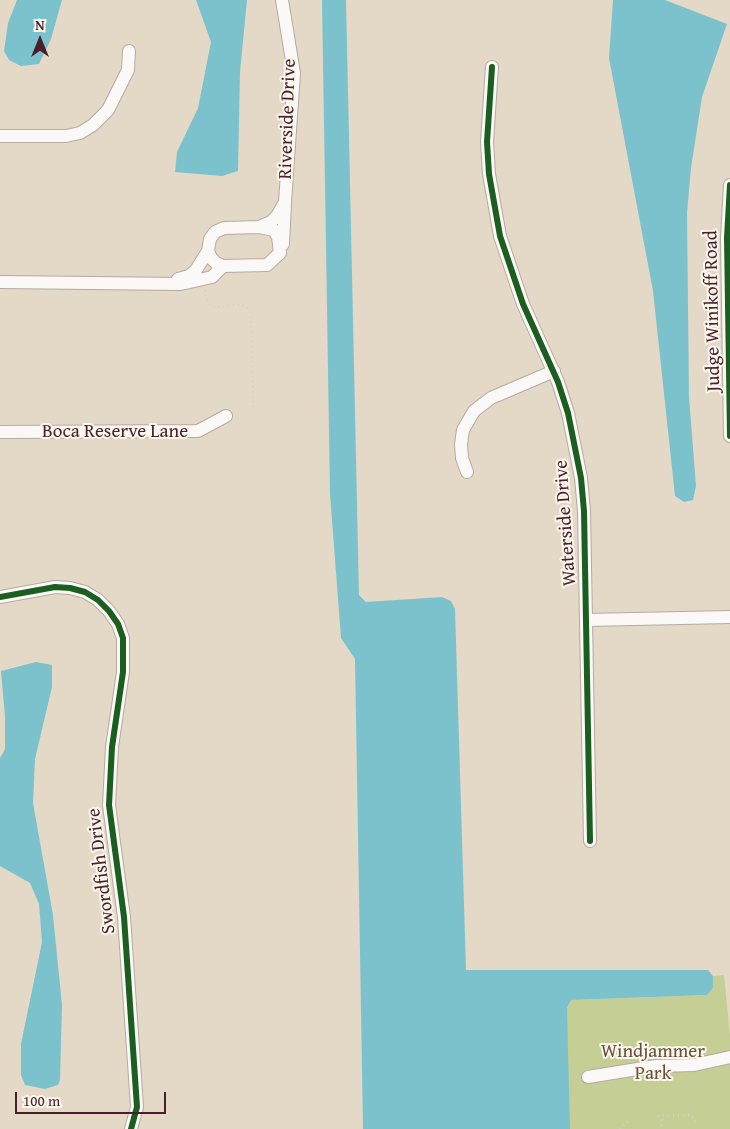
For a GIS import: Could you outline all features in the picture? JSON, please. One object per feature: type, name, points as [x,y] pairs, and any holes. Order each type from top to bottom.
[{"type":"street","name":"Riverside Drive","points":[[259,227],[271,222],[285,202],[294,73],[282,0]]},
{"type":"street","points":[[0,136],[66,136],[93,126],[108,110],[128,70],[129,51]]},
{"type":"street","name":"Waterside Drive","points":[[492,67],[487,142],[494,205],[509,267],[554,371],[568,413],[581,478],[590,841]]},
{"type":"street","name":"Judge Winikoff Road","points":[[730,185],[727,238],[730,436]]},
{"type":"street","points":[[208,250],[216,263],[224,266],[268,266],[280,253],[284,233],[285,202]]},
{"type":"street","points":[[169,283],[189,276],[196,270],[208,250],[210,240],[215,232],[224,228],[259,227],[274,230],[277,233],[280,253]]},
{"type":"street","points":[[0,282],[181,284],[212,277],[224,266]]},
{"type":"street","points":[[467,472],[462,458],[461,444],[466,423],[474,411],[491,398],[554,371]]},
{"type":"street","name":"Boca Reserve Lane","points":[[0,432],[198,431],[226,416]]},
{"type":"street","name":"Swordfish Drive","points":[[0,597],[55,587],[85,592],[98,600],[109,611],[118,624],[123,638],[123,672],[112,747],[109,805],[122,895],[127,955],[137,1107],[131,1129]]},
{"type":"street","points":[[586,620],[730,617]]},
{"type":"street","points":[[588,1077],[656,1066],[694,1065],[730,1057]]},
{"type":"path","points":[[204,287],[207,300],[214,308],[235,304],[245,306],[250,313],[253,393],[250,410]]},
{"type":"path","points":[[660,1129],[662,1120],[658,1116],[691,1115],[695,1122]]},
{"type":"path","points":[[620,1129],[629,1120]]},
{"type":"green space","name":"Windjammer Park","points":[[724,975],[730,1035],[730,1129],[554,1129],[567,1008],[571,1000],[707,995],[713,988],[713,976]]},
{"type":"water","points":[[17,0],[62,0],[51,39],[39,64],[21,66],[9,60],[4,51],[8,23]]},
{"type":"water","points":[[196,0],[247,0],[240,72],[238,171],[222,176],[175,172],[177,152],[198,108],[211,42]]},
{"type":"water","points":[[322,0],[346,0],[359,595],[366,602],[442,597],[451,601],[455,609],[466,970],[708,970],[713,976],[713,988],[707,995],[571,1000],[567,1008],[570,1129],[363,1129],[355,659],[341,638],[330,494]]},
{"type":"water","points":[[613,0],[665,0],[727,24],[702,97],[691,168],[687,213],[689,397],[696,486],[693,500],[684,502],[675,496],[653,291],[609,58]]},
{"type":"water","points":[[36,662],[52,665],[52,687],[35,759],[33,803],[53,915],[62,1005],[60,1080],[58,1085],[45,1089],[25,1085],[21,1075],[21,1044],[42,942],[39,904],[30,883],[0,866],[0,758],[5,749],[5,717],[1,671]]},
{"type":"cycle path","points":[[492,67],[487,142],[489,174],[500,236],[523,304],[558,382],[568,413],[581,478],[584,511],[590,841]]},
{"type":"cycle path","points":[[730,185],[727,238],[730,436]]},
{"type":"cycle path","points":[[0,597],[55,587],[85,592],[98,600],[109,611],[118,624],[123,638],[123,672],[112,747],[109,805],[124,917],[137,1107],[131,1129]]}]
